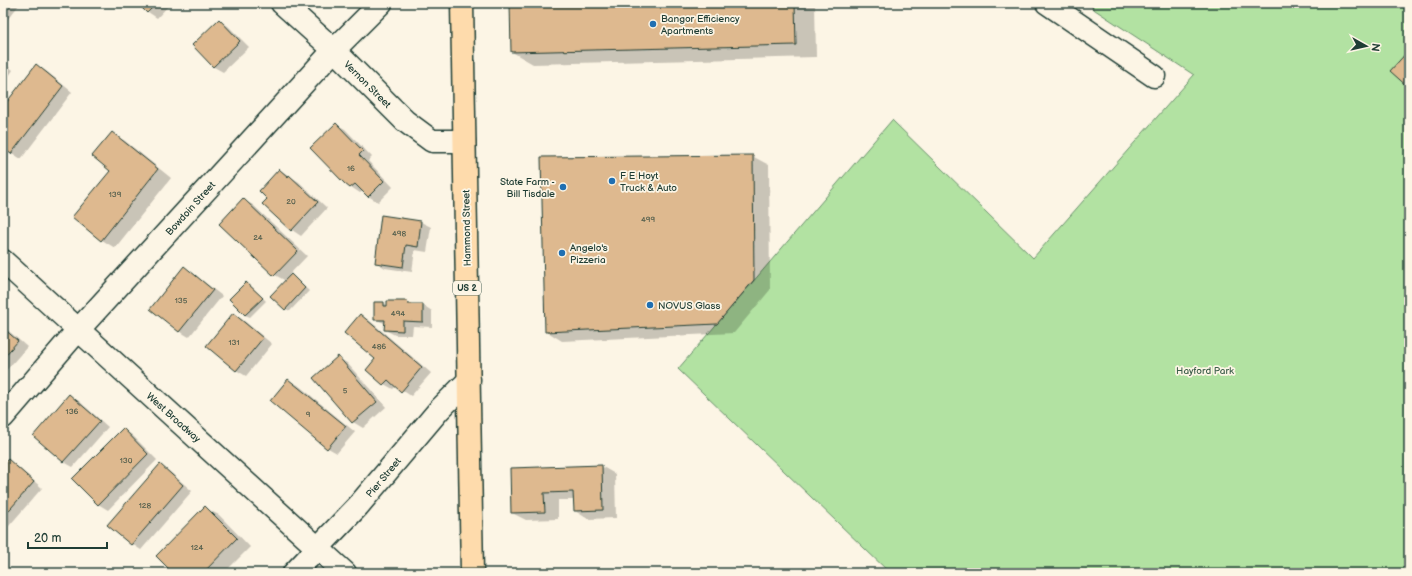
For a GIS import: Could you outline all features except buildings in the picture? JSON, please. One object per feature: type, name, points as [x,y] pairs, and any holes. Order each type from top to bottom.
[{"type":"main road","name":"Hammond Street","points":[[462,3],[472,573]]},
{"type":"street","name":"Vernon Street","points":[[282,3],[334,50],[406,121],[432,141],[464,141]]},
{"type":"street","name":"Bowdoin Street","points":[[3,417],[78,330],[334,50],[381,3]]},
{"type":"street","points":[[1047,3],[1154,76]]},
{"type":"street","name":"West Broadway","points":[[3,261],[345,573]]},
{"type":"street","name":"Pier Street","points":[[294,573],[358,506],[439,410],[469,380]]},
{"type":"green space","name":"Hayford Park","points":[[1095,3],[1409,3],[1409,573],[890,573],[678,369],[892,120],[1033,258],[1194,75],[1092,8]]},
{"type":"place","name":"Bangor Efficiency Apartments","points":[[653,24]]},
{"type":"place","name":"F E Hoyt Truck & Auto","points":[[612,181]]},
{"type":"place","name":"State Farm - Bill Tisdale","points":[[563,187]]},
{"type":"place","name":"Angelo's Pizzeria","points":[[562,253]]},
{"type":"place","name":"NOVUS Glass","points":[[650,305]]}]
